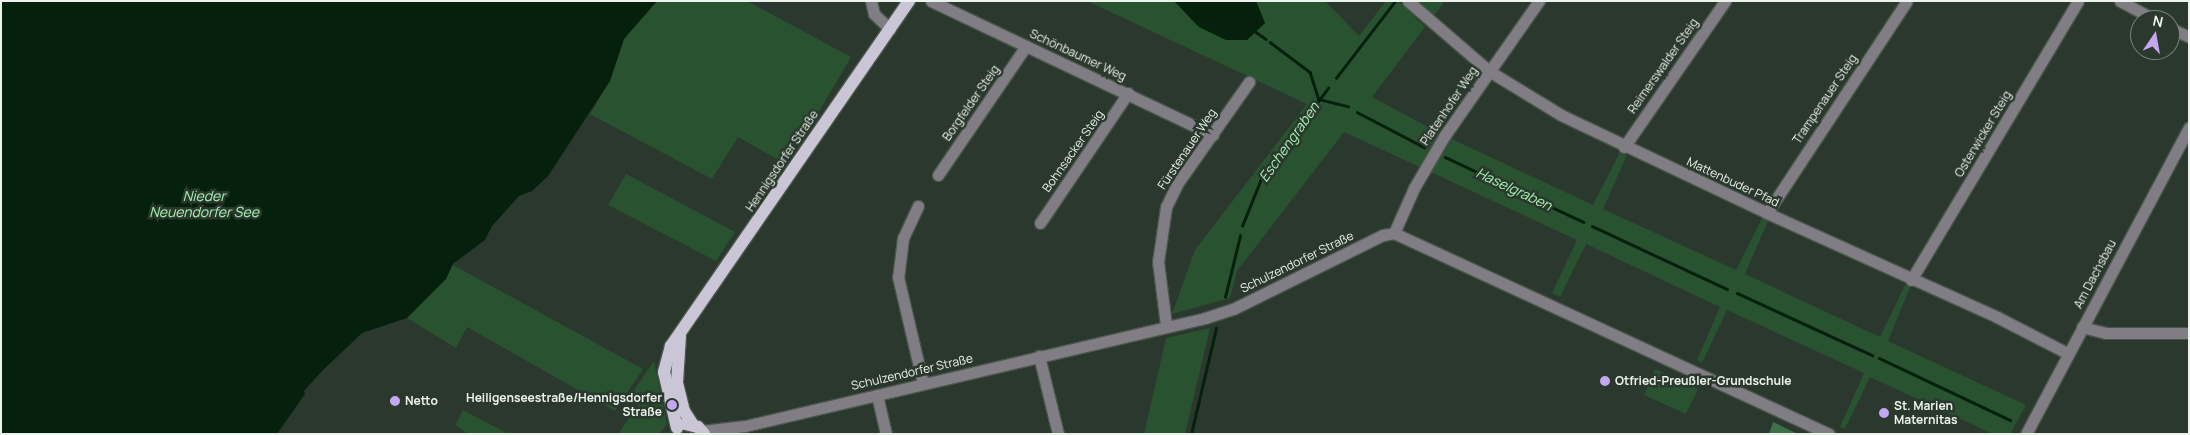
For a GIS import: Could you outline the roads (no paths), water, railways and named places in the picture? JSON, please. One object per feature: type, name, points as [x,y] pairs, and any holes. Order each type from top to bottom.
[{"type":"main road","name":"Hennigsdorfer Straße","points":[[674,431],[664,363],[671,346],[680,336],[908,1]]},
{"type":"main road","points":[[680,336],[677,383],[684,411],[700,430]]},
{"type":"main road","points":[[674,431],[700,430]]},
{"type":"street","points":[[871,1],[874,14],[890,28]]},
{"type":"street","name":"Schönbaumer Weg","points":[[931,1],[1212,134]]},
{"type":"street","name":"Mattenbuder Pfad","points":[[1408,1],[1490,70],[1561,115],[1624,147],[1835,242],[1911,280],[2003,320],[2067,353]]},
{"type":"street","name":"Platenhofer Weg","points":[[1394,233],[1431,157],[1539,1]]},
{"type":"street","name":"Reimerswalder Steig","points":[[1624,147],[1725,1]]},
{"type":"street","name":"Trampenauer Steig","points":[[1767,213],[1907,1]]},
{"type":"street","name":"Osterwicker Steig","points":[[1911,280],[2078,1]]},
{"type":"street","points":[[2120,1],[2137,10]]},
{"type":"street","name":"Borgfelder Steig","points":[[938,175],[1026,46]]},
{"type":"street","name":"Fürstenauer Weg","points":[[1166,325],[1158,262],[1164,216],[1177,184],[1249,82]]},
{"type":"street","name":"Bohnsacker Steig","points":[[1040,223],[1128,94]]},
{"type":"street","name":"Am Dachsbau","points":[[2026,434],[2067,353],[2189,128]]},
{"type":"street","points":[[918,206],[903,238],[898,277],[923,384]]},
{"type":"street","points":[[1394,233],[1829,434]]},
{"type":"street","name":"Schulzendorfer Straße","points":[[700,430],[745,426],[1233,309],[1383,235],[1394,233]]},
{"type":"street","points":[[2082,327],[2106,333],[2189,333]]},
{"type":"street","points":[[1039,356],[1058,434]]},
{"type":"street","points":[[878,395],[886,434]]},
{"type":"street","name":"Schulzendorfer Straße","points":[[729,434],[745,426]]},
{"type":"water","name":"Nieder Neuendorfer See","points":[[1,1],[657,1],[624,39],[610,81],[548,176],[532,191],[519,196],[492,226],[485,240],[453,264],[446,279],[407,318],[362,333],[322,371],[304,391],[305,394],[277,434],[1,434]]},
{"type":"water","points":[[1174,1],[1256,1],[1265,23],[1247,40],[1226,40],[1199,27]]},
{"type":"waterway","name":"Eschengraben","points":[[1336,78],[1395,1]]},
{"type":"waterway","points":[[1256,32],[1266,39]]},
{"type":"waterway","points":[[1270,42],[1310,72],[1319,99],[1348,106]]},
{"type":"waterway","name":"Eschengraben","points":[[1242,226],[1263,174],[1328,88]]},
{"type":"waterway","name":"Haselgraben","points":[[1357,112],[1424,147]]},
{"type":"waterway","name":"Haselgraben","points":[[1445,157],[1584,222]]},
{"type":"waterway","name":"Haselgraben","points":[[1592,226],[1727,289]]},
{"type":"waterway","name":"Eschengraben","points":[[1225,297],[1240,236]]},
{"type":"waterway","name":"Haselgraben","points":[[1737,293],[1872,355]]},
{"type":"waterway","name":"Eschengraben","points":[[1191,434],[1216,328]]},
{"type":"waterway","name":"Haselgraben","points":[[1879,358],[2010,420]]},
{"type":"place","name":"Otfried-Preußler-Grundschule","points":[[1605,381]]},
{"type":"place","name":"Netto","points":[[395,401]]},
{"type":"place","name":"Heiligenseestraße/Hennigsdorfer Straße","points":[[672,405]]},
{"type":"place","name":"St. Marien Maternitas","points":[[1884,413]]}]
